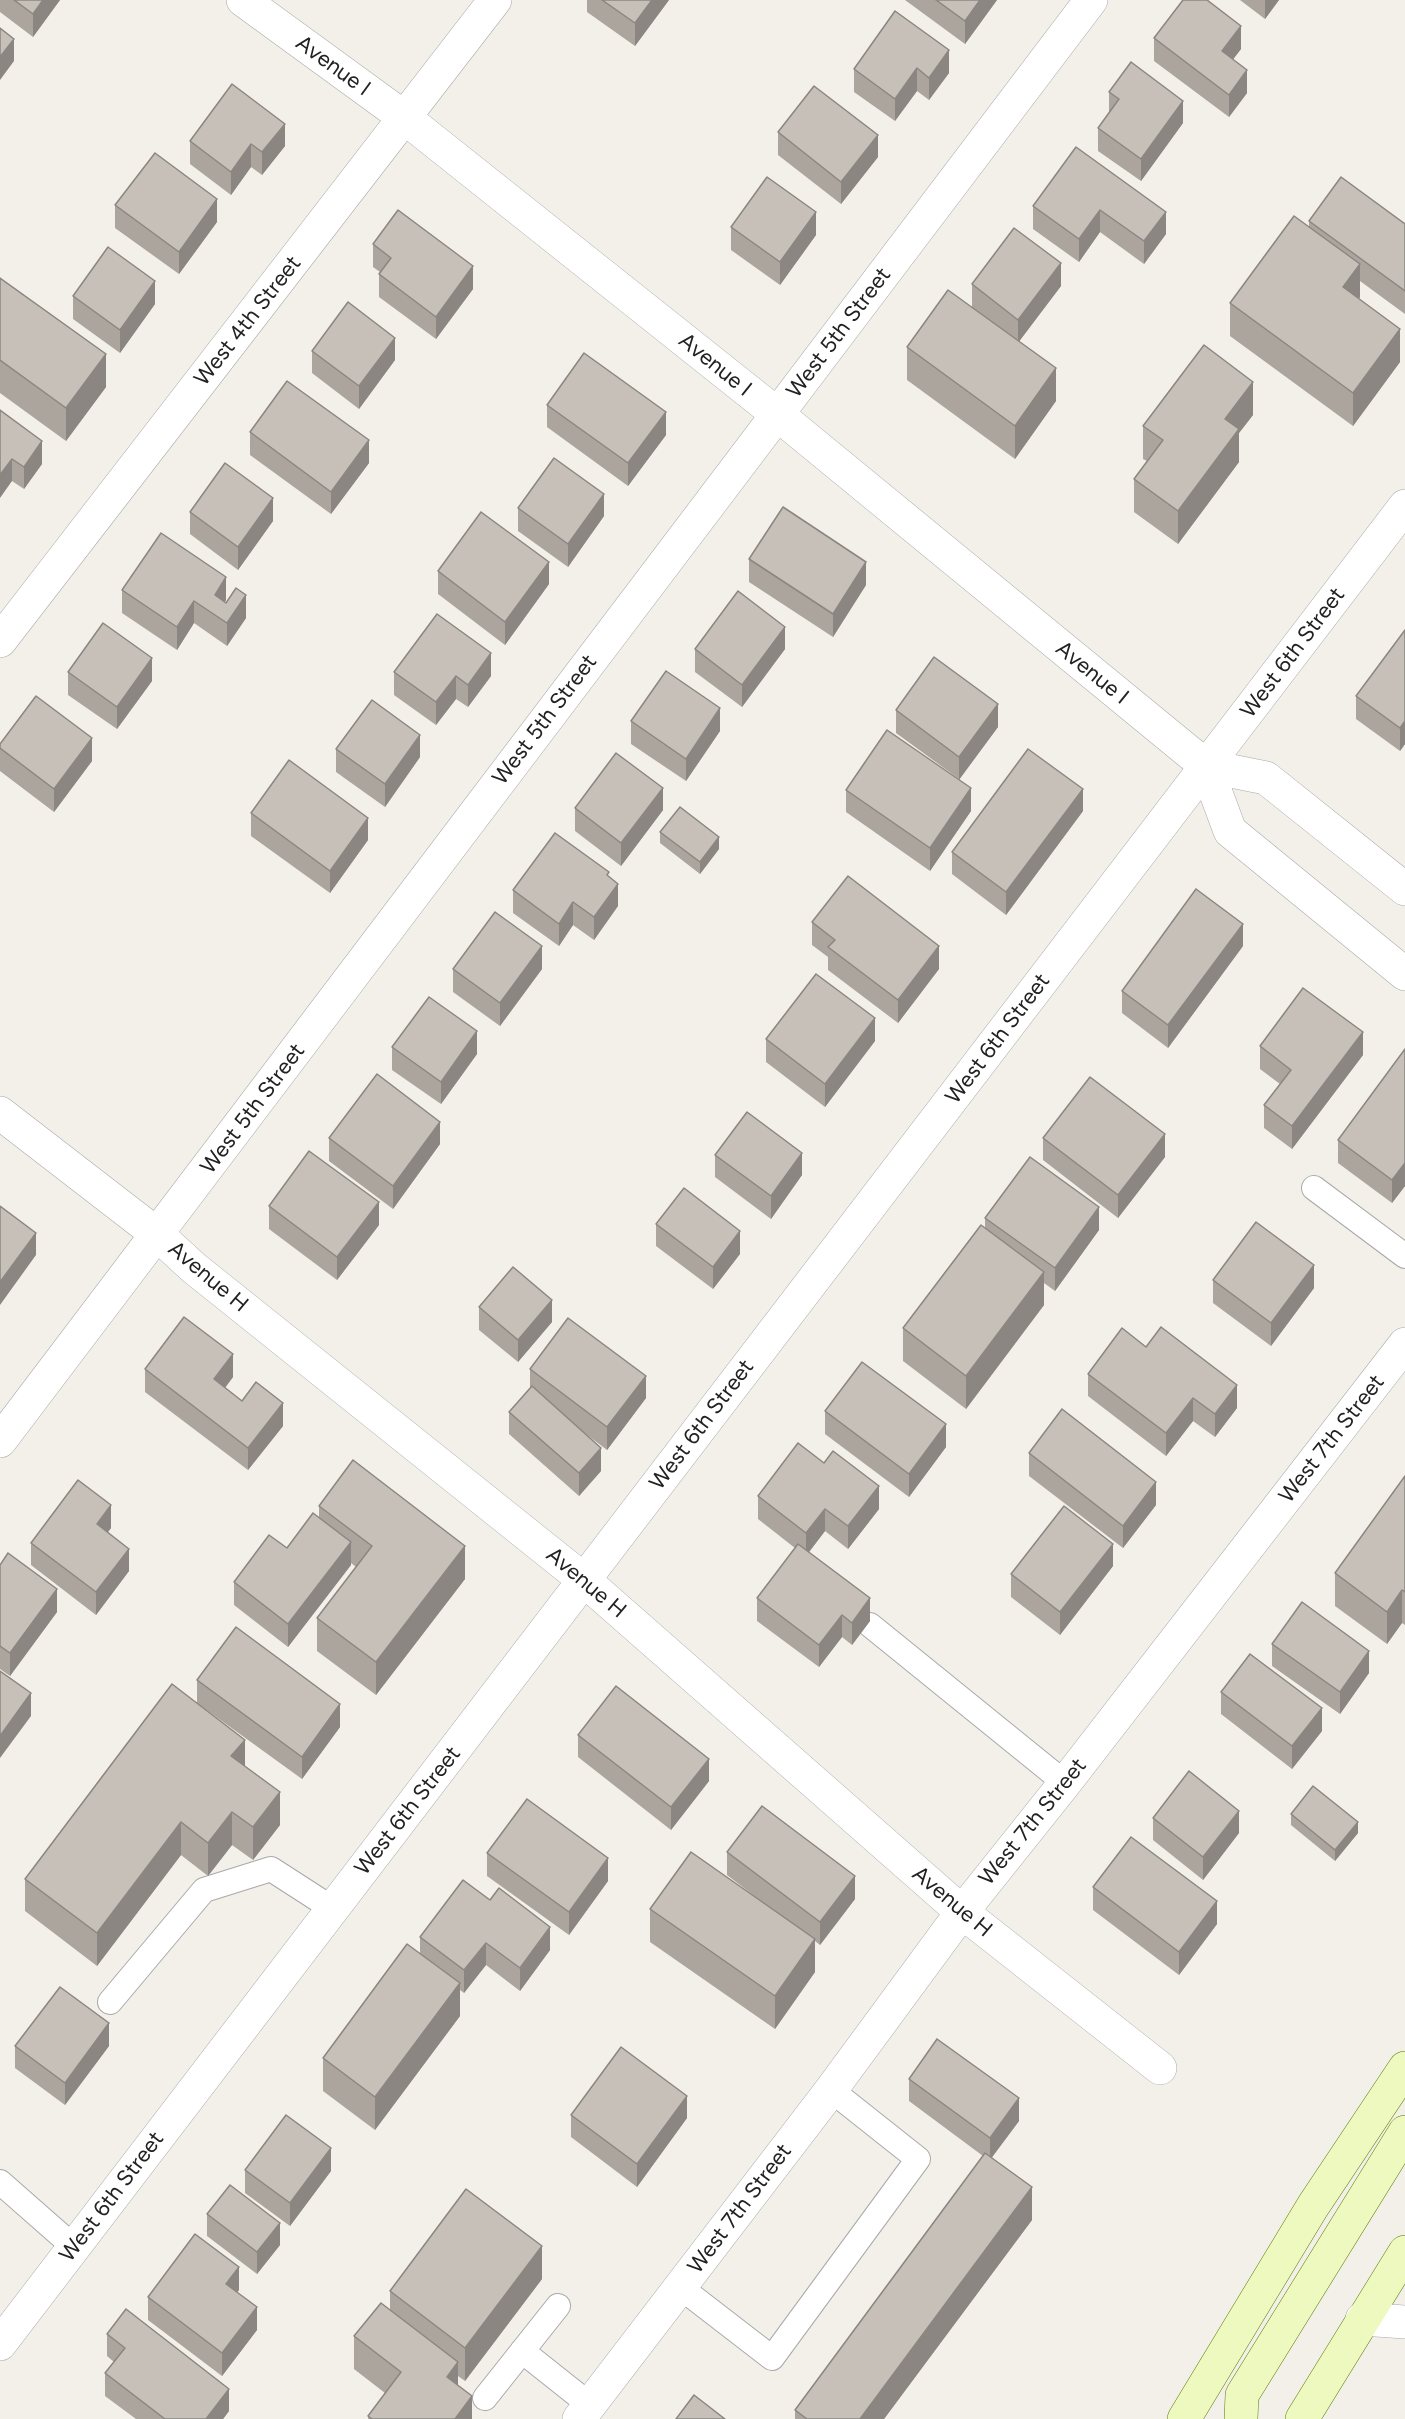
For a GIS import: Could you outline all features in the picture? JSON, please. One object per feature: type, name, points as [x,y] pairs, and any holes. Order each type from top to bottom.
[{"type":"main road","points":[[1185,2419],[1313,2206],[1405,2068]]},
{"type":"main road","points":[[1241,2419],[1242,2395],[1405,2132]]},
{"type":"main road","points":[[1302,2419],[1405,2252]]},
{"type":"street","name":"Avenue I","points":[[243,0],[405,118],[777,414],[1206,766],[1266,778],[1405,889]]},
{"type":"street","name":"West 4th Street","points":[[0,641],[495,0]]},
{"type":"street","name":"West 5th Street","points":[[0,1441],[1091,0]]},
{"type":"street","name":"West 6th Street","points":[[0,2344],[1405,506]]},
{"type":"street","points":[[1206,766],[1230,831],[1405,974]]},
{"type":"street","name":"Avenue H","points":[[0,1113],[158,1235],[195,1268],[584,1580],[962,1912],[1160,2068]]},
{"type":"street","name":"West 7th Street","points":[[584,2412],[831,2090],[962,1912],[1065,1783],[1405,1344]]},
{"type":"street","points":[[1362,2319],[1405,2322]]},
{"type":"lane","points":[[1314,1188],[1405,1256]]},
{"type":"lane","points":[[870,1624],[1065,1783]]},
{"type":"lane","points":[[110,2002],[204,1890],[271,1869],[333,1909]]},
{"type":"lane","points":[[680,2287],[772,2358],[918,2159],[831,2090]]},
{"type":"lane","points":[[0,2182],[74,2247]]},
{"type":"lane","points":[[485,2398],[558,2306]]},
{"type":"lane","points":[[522,2351],[584,2412]]},
{"type":"building","points":[[14,0],[43,0],[33,14]]},
{"type":"building","points":[[602,0],[652,0],[635,23]]},
{"type":"building","points":[[936,0],[980,0],[965,21]]},
{"type":"building","points":[[1183,0],[1207,0],[1241,26],[1222,51],[1247,70],[1229,95],[1154,38]]},
{"type":"building","points":[[895,11],[949,50],[929,78],[917,68],[895,99],[854,69]]},
{"type":"building","points":[[0,28],[14,39],[0,57]]},
{"type":"building","points":[[1131,62],[1183,101],[1141,159],[1098,128],[1119,99],[1109,92]]},
{"type":"building","points":[[232,84],[285,124],[262,152],[251,144],[231,172],[190,141]]},
{"type":"building","points":[[814,86],[878,135],[841,182],[778,132]]},
{"type":"building","points":[[1076,147],[1166,212],[1144,241],[1100,210],[1079,239],[1033,206]]},
{"type":"building","points":[[155,153],[217,199],[179,252],[115,205]]},
{"type":"building","points":[[767,177],[816,212],[780,262],[731,227]]},
{"type":"building","points":[[1341,177],[1405,224],[1405,291],[1309,221]]},
{"type":"building","points":[[398,210],[473,266],[436,317],[379,274],[391,258],[373,244]]},
{"type":"building","points":[[1294,216],[1360,264],[1343,287],[1400,329],[1353,393],[1230,303]]},
{"type":"building","points":[[1014,228],[1061,263],[1018,320],[972,284]]},
{"type":"building","points":[[108,247],[155,281],[120,330],[73,296]]},
{"type":"building","points":[[0,278],[106,354],[66,408],[0,360]]},
{"type":"building","points":[[948,290],[1056,368],[1015,426],[907,347]]},
{"type":"building","points":[[348,302],[395,338],[359,386],[312,351]]},
{"type":"building","points":[[1204,345],[1253,382],[1225,419],[1239,429],[1178,511],[1134,479],[1163,440],[1143,426]]},
{"type":"building","points":[[584,353],[666,412],[628,463],[547,405]]},
{"type":"building","points":[[287,381],[369,440],[331,492],[250,432]]},
{"type":"building","points":[[0,410],[42,441],[24,467],[12,459],[0,475]]},
{"type":"building","points":[[554,458],[604,494],[568,544],[518,508]]},
{"type":"building","points":[[225,463],[273,498],[238,547],[190,512]]},
{"type":"building","points":[[783,507],[866,562],[833,614],[749,559]]},
{"type":"building","points":[[481,512],[549,562],[505,622],[438,571]]},
{"type":"building","points":[[161,533],[226,577],[215,595],[226,603],[236,588],[246,595],[227,623],[194,601],[177,627],[122,590]]},
{"type":"building","points":[[738,591],[785,627],[742,685],[695,649]]},
{"type":"building","points":[[437,614],[491,653],[468,685],[456,676],[436,702],[394,672]]},
{"type":"building","points":[[103,623],[152,658],[117,707],[68,672]]},
{"type":"building","points":[[1405,630],[1405,721],[1400,728],[1356,696]]},
{"type":"building","points":[[934,657],[998,704],[959,757],[896,710]]},
{"type":"building","points":[[666,671],[720,708],[686,759],[631,721]]},
{"type":"building","points":[[36,696],[92,738],[54,789],[0,748],[0,744]]},
{"type":"building","points":[[372,700],[420,735],[385,784],[336,749]]},
{"type":"building","points":[[887,730],[971,788],[930,848],[846,790]]},
{"type":"building","points":[[1028,749],[1083,789],[1006,892],[952,852]]},
{"type":"building","points":[[616,753],[663,788],[621,843],[575,808]]},
{"type":"building","points":[[289,760],[368,818],[330,871],[251,813]]},
{"type":"building","points":[[680,807],[719,837],[700,862],[660,832]]},
{"type":"building","points":[[555,833],[609,872],[607,875],[618,884],[594,917],[573,902],[559,924],[513,890]]},
{"type":"building","points":[[848,876],[939,946],[898,1000],[828,947],[835,940],[812,922]]},
{"type":"building","points":[[1196,889],[1243,924],[1168,1025],[1122,991]]},
{"type":"building","points":[[495,912],[542,946],[500,1003],[453,969]]},
{"type":"building","points":[[816,974],[875,1018],[825,1084],[766,1039]]},
{"type":"building","points":[[1303,988],[1363,1032],[1292,1126],[1264,1105],[1291,1070],[1260,1046]]},
{"type":"building","points":[[429,997],[477,1031],[441,1082],[392,1047]]},
{"type":"building","points":[[1405,1049],[1405,1163],[1392,1180],[1338,1140]]},
{"type":"building","points":[[377,1074],[440,1122],[393,1186],[329,1138]]},
{"type":"building","points":[[1090,1077],[1165,1134],[1118,1195],[1043,1138]]},
{"type":"building","points":[[747,1112],[802,1153],[771,1196],[715,1155]]},
{"type":"building","points":[[309,1151],[379,1202],[337,1257],[269,1206]]},
{"type":"building","points":[[1030,1157],[1099,1207],[1055,1268],[985,1218]]},
{"type":"building","points":[[684,1188],[740,1231],[713,1267],[656,1224]]},
{"type":"building","points":[[0,1206],[36,1233],[0,1282]]},
{"type":"building","points":[[1256,1222],[1314,1265],[1271,1323],[1213,1280]]},
{"type":"building","points":[[981,1225],[1044,1272],[966,1376],[903,1328]]},
{"type":"building","points":[[513,1267],[552,1300],[518,1340],[479,1307]]},
{"type":"building","points":[[184,1317],[233,1354],[214,1379],[242,1401],[256,1382],[283,1403],[248,1448],[145,1369]]},
{"type":"building","points":[[568,1318],[646,1376],[607,1427],[530,1369]]},
{"type":"building","points":[[1161,1327],[1237,1385],[1215,1414],[1193,1398],[1166,1433],[1088,1374],[1122,1328],[1146,1347]]},
{"type":"building","points":[[862,1362],[946,1424],[909,1474],[825,1411]]},
{"type":"building","points":[[532,1386],[601,1448],[579,1473],[509,1412]]},
{"type":"building","points":[[1062,1409],[1156,1482],[1123,1526],[1029,1453]]},
{"type":"building","points":[[798,1443],[824,1463],[833,1451],[879,1486],[848,1526],[825,1509],[806,1533],[758,1496]]},
{"type":"building","points":[[353,1460],[465,1546],[376,1662],[317,1618],[372,1546],[319,1506]]},
{"type":"building","points":[[1405,1476],[1405,1592],[1402,1590],[1387,1612],[1335,1573]]},
{"type":"building","points":[[78,1480],[111,1505],[97,1524],[129,1549],[96,1592],[31,1543]]},
{"type":"building","points":[[1064,1506],[1113,1544],[1060,1612],[1011,1574]]},
{"type":"building","points":[[313,1513],[351,1542],[288,1624],[234,1582],[269,1535],[287,1548]]},
{"type":"building","points":[[798,1544],[870,1598],[852,1623],[842,1615],[819,1645],[757,1598]]},
{"type":"building","points":[[8,1553],[57,1589],[10,1653],[0,1646],[0,1565]]},
{"type":"building","points":[[1302,1602],[1369,1651],[1340,1692],[1272,1644]]},
{"type":"building","points":[[236,1627],[340,1704],[302,1757],[197,1680]]},
{"type":"building","points":[[1250,1654],[1322,1708],[1292,1746],[1221,1692]]},
{"type":"building","points":[[0,1671],[31,1693],[0,1736]]},
{"type":"building","points":[[172,1684],[245,1740],[231,1756],[280,1792],[253,1827],[232,1812],[208,1843],[181,1822],[97,1933],[25,1879]]},
{"type":"building","points":[[616,1686],[709,1759],[671,1807],[578,1735]]},
{"type":"building","points":[[1189,1771],[1239,1811],[1203,1857],[1153,1818]]},
{"type":"building","points":[[1313,1786],[1358,1822],[1335,1850],[1291,1814]]},
{"type":"building","points":[[527,1799],[608,1858],[569,1912],[487,1853]]},
{"type":"building","points":[[762,1806],[855,1876],[820,1922],[727,1852]]},
{"type":"building","points":[[1131,1837],[1217,1901],[1179,1952],[1093,1887]]},
{"type":"building","points":[[691,1852],[815,1939],[775,1996],[650,1909]]},
{"type":"building","points":[[463,1880],[490,1900],[499,1888],[550,1927],[520,1968],[486,1943],[464,1970],[420,1937]]},
{"type":"building","points":[[407,1944],[460,1983],[375,2097],[323,2058]]},
{"type":"building","points":[[60,1987],[109,2023],[65,2083],[15,2046]]},
{"type":"building","points":[[937,2039],[1019,2098],[990,2138],[909,2079]]},
{"type":"building","points":[[621,2047],[687,2096],[637,2164],[571,2115]]},
{"type":"building","points":[[286,2115],[331,2148],[290,2203],[245,2170]]},
{"type":"building","points":[[985,2153],[1032,2187],[860,2419],[807,2419],[795,2410]]},
{"type":"building","points":[[230,2185],[280,2223],[257,2252],[207,2214]]},
{"type":"building","points":[[466,2189],[542,2246],[465,2348],[390,2291]]},
{"type":"building","points":[[195,2234],[239,2267],[226,2284],[257,2307],[222,2353],[148,2297]]},
{"type":"building","points":[[381,2303],[458,2362],[447,2377],[472,2396],[455,2419],[372,2419],[368,2416],[401,2372],[354,2336]]},
{"type":"building","points":[[126,2309],[229,2389],[206,2419],[165,2419],[105,2373],[125,2348],[107,2334]]},
{"type":"building","points":[[694,2395],[725,2419],[676,2419]]}]
